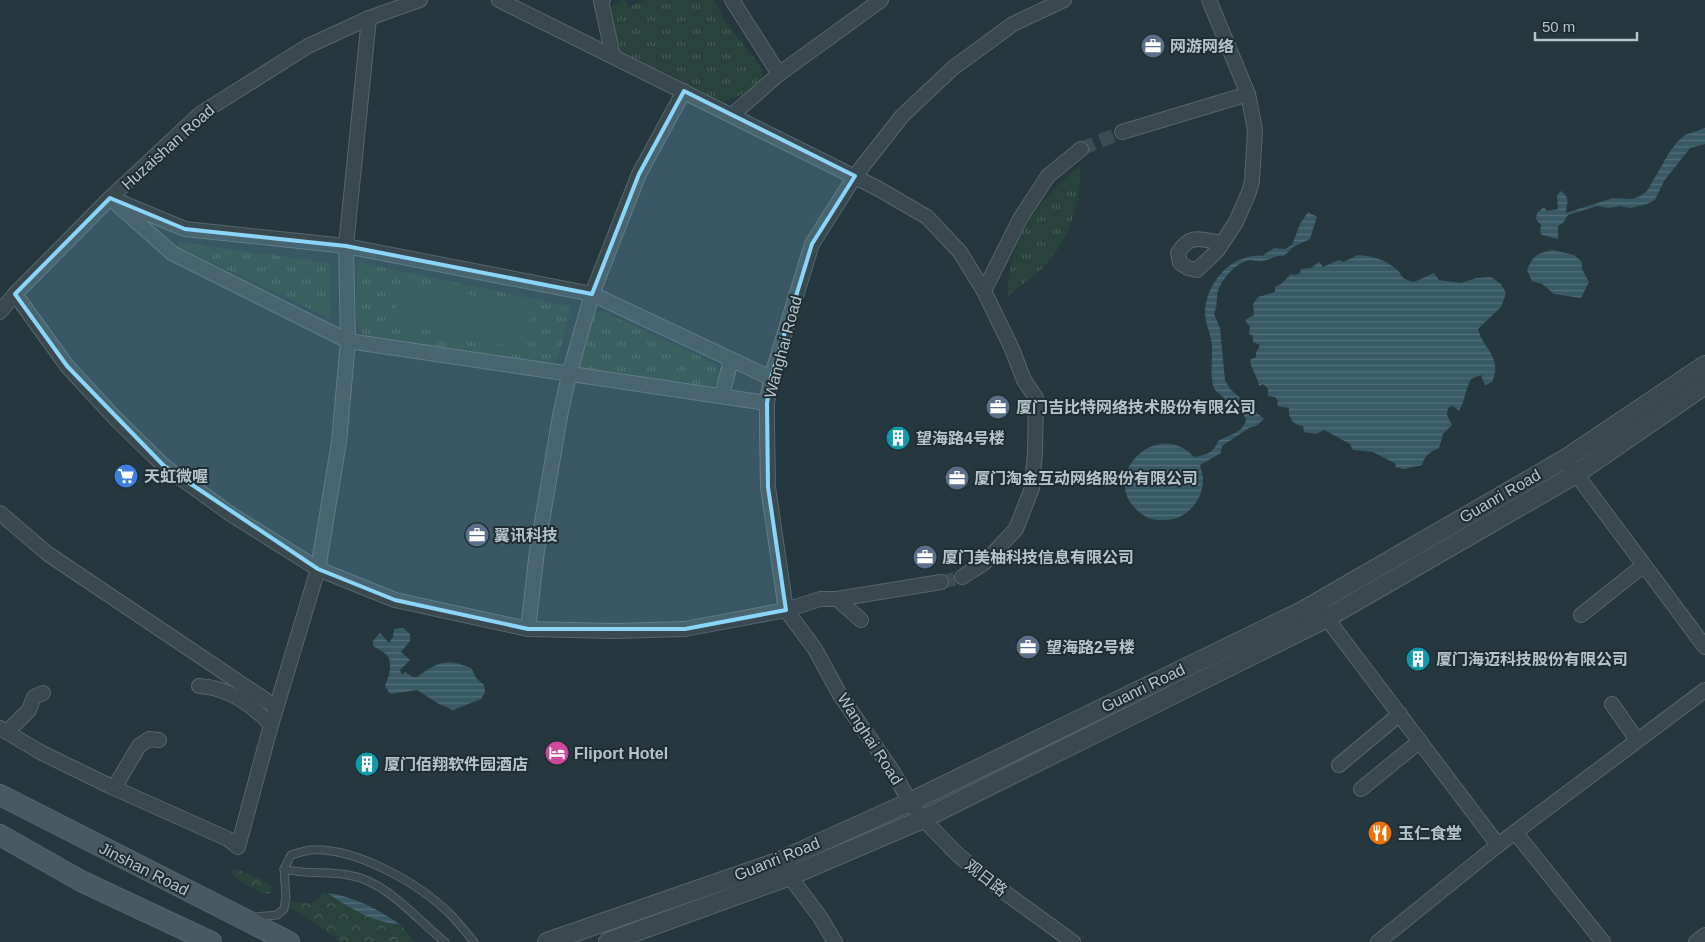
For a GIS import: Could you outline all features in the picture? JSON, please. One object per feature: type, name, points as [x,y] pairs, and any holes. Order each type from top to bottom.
[{"type":"main road","name":"Jinshan Road","points":[[0,794],[240,919],[289,942]]},
{"type":"main road","points":[[0,835],[82,881],[211,942]]},
{"type":"street","name":"Huzaishan Road","points":[[0,312],[15,294],[110,198],[200,114],[308,46],[369,18],[420,0]]},
{"type":"street","points":[[499,0],[855,176],[927,217],[960,252],[984,291],[1012,349],[1024,380],[1036,398],[1032,488],[1016,529],[984,563],[962,577]]},
{"type":"street","points":[[603,0],[601,1],[613,56]]},
{"type":"street","points":[[732,0],[779,74]]},
{"type":"street","points":[[732,115],[779,74],[881,0]]},
{"type":"street","name":"Wanghai Road","points":[[910,802],[893,772],[840,695],[815,649],[786,610],[768,487],[768,403],[772,378],[812,244],[855,176],[902,116],[953,68],[1013,24],[1064,0]]},
{"type":"street","points":[[1209,0],[1248,94],[1255,130],[1252,181],[1236,222],[1222,243]]},
{"type":"street","points":[[43,693],[34,697],[29,710],[3,730],[42,753],[228,840],[238,847],[276,707],[318,569],[339,442],[348,341],[346,246],[369,18]]},
{"type":"street","points":[[528,629],[537,551],[560,416],[569,375],[592,294],[639,174],[684,91]]},
{"type":"street","points":[[1122,132],[1248,94]]},
{"type":"street","points":[[984,291],[1020,219],[1048,176],[1081,150]]},
{"type":"street","points":[[110,198],[185,229],[346,246],[592,294],[772,378]]},
{"type":"street","points":[[110,198],[172,253],[348,341],[768,403]]},
{"type":"street","points":[[15,294],[68,366],[114,417],[164,466],[232,515],[318,569],[395,600],[528,629],[615,632],[685,629],[786,610],[820,599],[837,599],[941,582]]},
{"type":"street","points":[[722,395],[732,360]]},
{"type":"street","name":"Guanri Road","points":[[547,942],[777,862],[910,802],[1295,615],[1565,459],[1705,365]]},
{"type":"street","name":"Guanri Road","points":[[608,942],[790,876],[924,819],[1327,618],[1576,474],[1705,385]]},
{"type":"street","points":[[1565,459],[1644,565],[1701,632],[1705,647]]},
{"type":"street","points":[[0,513],[48,554],[276,707]]},
{"type":"street","points":[[1581,615],[1644,565]]},
{"type":"street","points":[[837,599],[861,620]]},
{"type":"street","points":[[1316,603],[1498,844]]},
{"type":"street","points":[[200,686],[214,686],[232,694],[261,714],[271,725]]},
{"type":"street","points":[[1378,942],[1498,844],[1705,690]]},
{"type":"street","points":[[1612,704],[1638,740]]},
{"type":"street","points":[[1339,765],[1400,714]]},
{"type":"street","points":[[114,788],[138,746],[149,739],[159,740]]},
{"type":"street","points":[[1361,789],[1420,741]]},
{"type":"street","name":"观日路","points":[[910,802],[958,855],[1070,941]]},
{"type":"street","points":[[1515,832],[1603,942]]},
{"type":"street","points":[[777,862],[790,876],[820,917],[835,942]]},
{"type":"street","points":[[1696,942],[1705,935]]},
{"type":"lane","points":[[240,919],[277,914],[284,909],[286,886],[284,869],[292,855],[309,850],[332,851],[368,861],[425,892],[451,916],[474,942]]},
{"type":"lane","points":[[284,869],[349,875],[370,882],[393,895],[445,942]]},
{"type":"highlighted area","points":[[684,91],[855,176],[812,244],[771,378],[767,403],[768,487],[786,610],[685,629],[528,629],[395,600],[318,569],[164,466],[67,366],[15,294],[110,198],[185,229],[346,246],[592,294],[639,174]]},
{"type":"green space","points":[[621,0],[626,0],[629,7],[645,0],[714,0],[725,21],[763,70],[762,77],[748,91],[721,103],[628,58],[621,51],[608,13],[611,7]]},
{"type":"green space","points":[[1080,166],[1079,192],[1073,218],[1062,242],[1043,268],[1008,295],[1013,257],[1019,239],[1028,222],[1039,206],[1065,178]]},
{"type":"green space","points":[[177,242],[329,263],[331,319],[178,246]]},
{"type":"green space","points":[[358,262],[571,307],[559,355],[554,363],[547,364],[455,349],[380,340],[365,336],[359,328],[356,310]]},
{"type":"green space","points":[[402,280],[534,308],[525,350],[393,322]]},
{"type":"green space","points":[[596,311],[603,312],[706,359],[718,370],[720,379],[712,388],[703,389],[578,370],[577,365],[591,313]]},
{"type":"green space","points":[[233,868],[262,879],[272,888],[269,894],[254,889],[240,880],[232,874]]},
{"type":"green space","points":[[325,893],[356,911],[386,923],[401,925],[415,942],[342,942],[289,907],[289,901],[311,904]]},
{"type":"water","points":[[1705,128],[1705,144],[1690,148],[1664,181],[1655,200],[1630,208],[1597,206],[1568,215],[1563,223],[1558,226],[1558,239],[1542,235],[1540,232],[1541,225],[1536,219],[1537,213],[1544,207],[1547,211],[1558,209],[1557,195],[1561,191],[1567,199],[1566,213],[1613,198],[1632,199],[1640,196],[1647,191],[1677,142],[1685,135]]},
{"type":"water","points":[[1308,212],[1317,217],[1310,239],[1293,247],[1284,256],[1260,261],[1245,261],[1226,276],[1218,291],[1214,314],[1220,328],[1225,380],[1230,389],[1264,419],[1256,426],[1249,428],[1222,446],[1221,453],[1200,465],[1203,478],[1200,495],[1197,502],[1186,513],[1180,517],[1165,520],[1146,517],[1137,510],[1127,496],[1125,482],[1129,468],[1137,456],[1150,447],[1164,444],[1179,446],[1194,457],[1206,454],[1212,451],[1218,441],[1242,428],[1246,420],[1242,411],[1228,402],[1213,386],[1212,345],[1205,315],[1209,293],[1214,282],[1230,265],[1240,260],[1251,256],[1262,256],[1274,248],[1285,249],[1292,245],[1300,224]]},
{"type":"water","points":[[1553,250],[1574,255],[1582,262],[1582,269],[1589,282],[1581,298],[1554,294],[1542,284],[1532,281],[1527,270],[1531,261],[1540,254]]},
{"type":"water","points":[[1358,255],[1373,257],[1387,262],[1398,270],[1403,278],[1409,281],[1414,282],[1434,273],[1439,280],[1461,283],[1476,278],[1491,277],[1501,284],[1506,293],[1501,307],[1478,329],[1494,360],[1495,373],[1492,382],[1485,385],[1481,375],[1471,379],[1459,411],[1453,406],[1448,408],[1447,415],[1452,425],[1443,434],[1439,448],[1428,454],[1422,465],[1404,469],[1395,467],[1396,464],[1373,452],[1353,450],[1350,444],[1324,430],[1316,434],[1304,432],[1303,426],[1296,424],[1292,420],[1289,415],[1289,408],[1277,406],[1278,401],[1275,397],[1268,396],[1268,389],[1263,384],[1259,386],[1251,364],[1250,360],[1256,357],[1260,345],[1253,342],[1253,336],[1249,334],[1250,327],[1245,320],[1254,315],[1253,304],[1258,297],[1275,292],[1275,287],[1291,274],[1300,273],[1301,269],[1311,268],[1319,262],[1323,267],[1339,260],[1343,262]]},
{"type":"water","points":[[403,628],[410,634],[410,641],[401,652],[410,660],[400,670],[402,675],[405,672],[413,677],[417,677],[437,665],[449,662],[463,665],[471,668],[477,679],[484,685],[485,692],[481,699],[453,710],[439,704],[417,690],[390,694],[385,686],[390,668],[389,659],[387,655],[373,646],[373,641],[380,633],[389,643],[393,637],[394,629]]},
{"type":"water","points":[[327,893],[347,897],[366,904],[401,925],[371,918]]},
{"type":"tunnel","points":[[1081,149],[1122,132]]},
{"type":"tunnel","points":[[941,582],[962,577]]},
{"type":"place","name":"网游网络","points":[[1153,46]]},
{"type":"place","name":"厦门吉比特网络技术股份有限公司","points":[[998,407]]},
{"type":"place","name":"望海路4号楼","points":[[898,438]]},
{"type":"place","name":"天虹微喔","points":[[126,476]]},
{"type":"place","name":"厦门淘金互动网络股份有限公司","points":[[957,478]]},
{"type":"place","name":"翼讯科技","points":[[477,535]]},
{"type":"place","name":"厦门美柚科技信息有限公司","points":[[925,557]]},
{"type":"place","name":"望海路2号楼","points":[[1028,647]]},
{"type":"place","name":"厦门海迈科技股份有限公司","points":[[1418,659]]},
{"type":"place","name":"Fliport Hotel","points":[[557,753]]},
{"type":"place","name":"厦门佰翔软件园酒店","points":[[367,764]]},
{"type":"place","name":"玉仁食堂","points":[[1380,833]]}]
